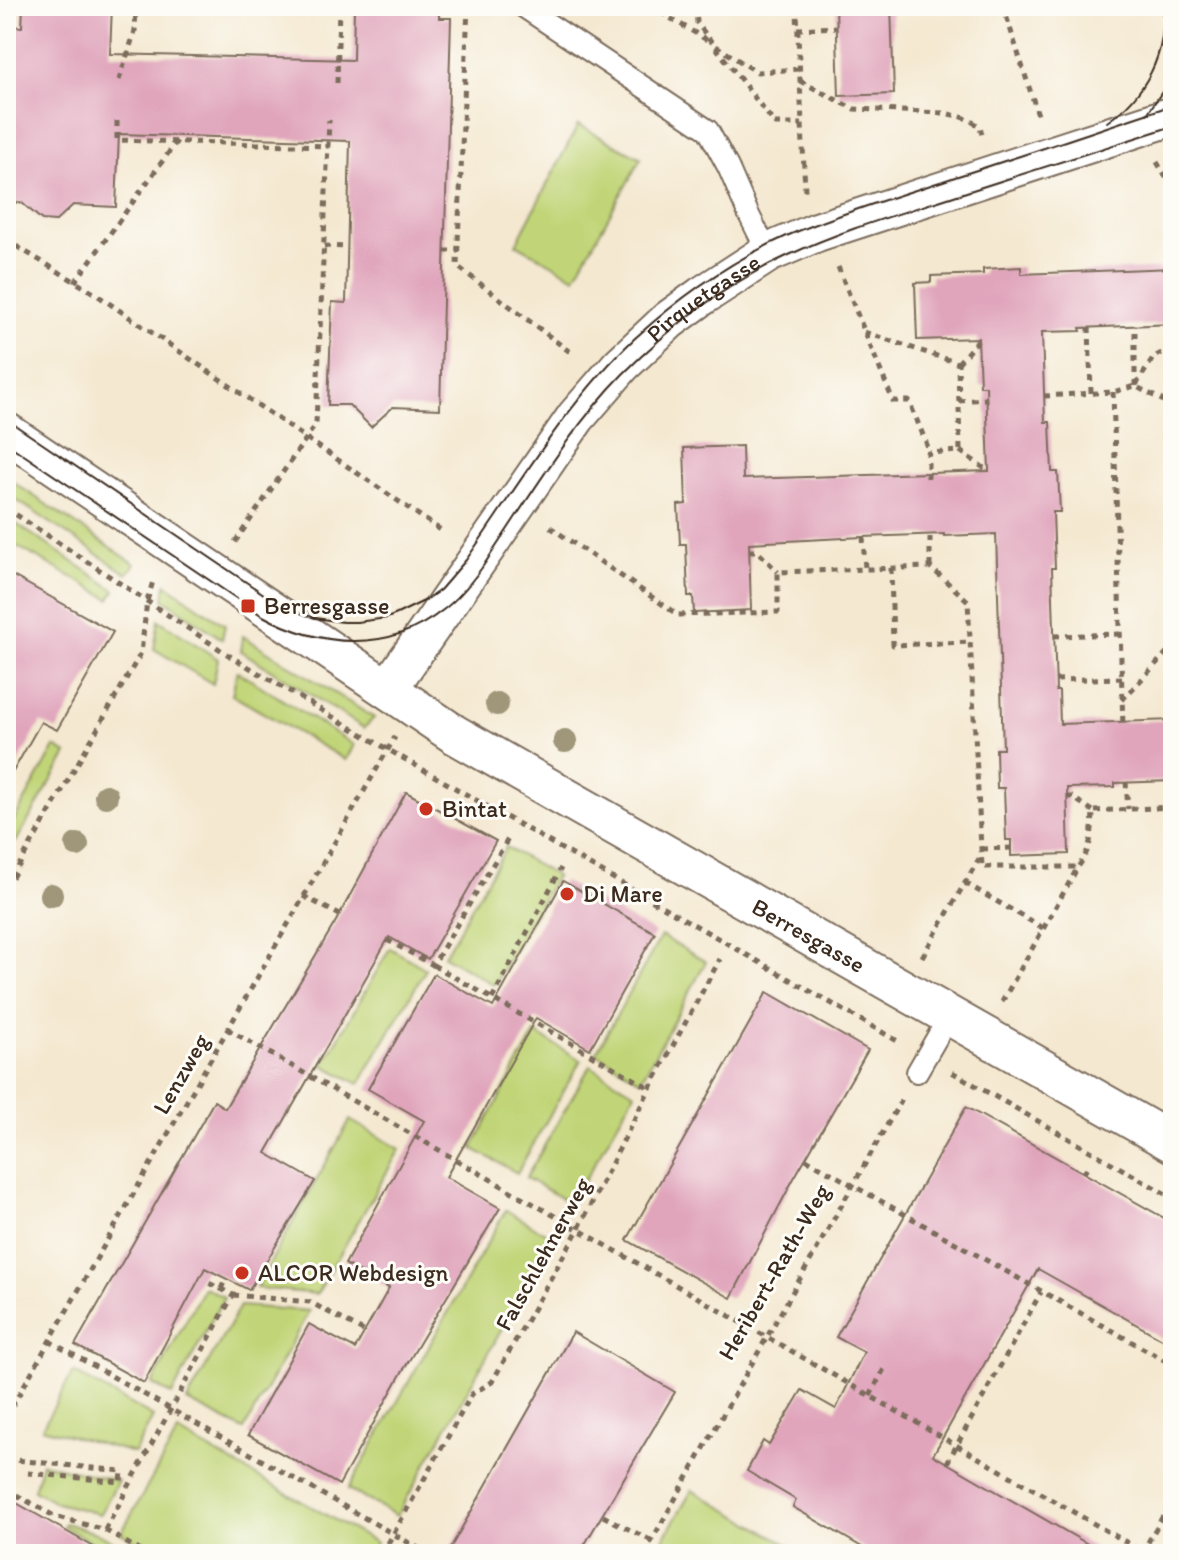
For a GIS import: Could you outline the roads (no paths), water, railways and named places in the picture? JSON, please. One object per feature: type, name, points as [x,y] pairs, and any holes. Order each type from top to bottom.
[{"type":"street","name":"Pirquetgasse","points":[[388,689],[576,417],[613,373],[669,320],[768,253],[817,232],[1173,116]]},
{"type":"street","name":"Berresgasse","points":[[6,432],[454,734],[1173,1143]]},
{"type":"lane","points":[[522,6],[708,130],[768,253]]},
{"type":"lane","points":[[922,1064],[950,1015]]},
{"type":"tram line","points":[[1107,122],[1133,99],[1151,72],[1161,41],[1163,6]]},
{"type":"tram line","points":[[1147,114],[1173,72]]},
{"type":"tram line","points":[[6,419],[289,609],[315,618],[343,622],[387,618],[440,590],[466,560],[587,390],[634,339],[707,281],[768,245],[830,219],[1173,105]]},
{"type":"tram line","points":[[6,443],[261,615],[283,626],[306,634],[353,641],[400,634],[422,624],[459,596],[481,569],[548,468],[603,396],[660,339],[722,292],[766,266],[850,230],[1173,126]]},
{"type":"place","name":"Berresgasse","points":[[248,606]]},
{"type":"place","name":"Bintat","points":[[426,809]]},
{"type":"place","name":"Di Mare","points":[[567,894]]},
{"type":"place","name":"ALCOR Webdesign","points":[[242,1273]]}]
